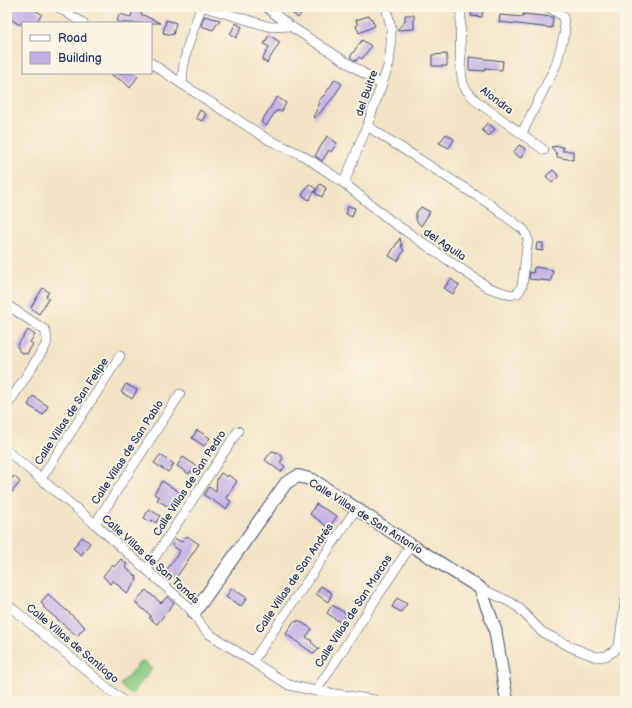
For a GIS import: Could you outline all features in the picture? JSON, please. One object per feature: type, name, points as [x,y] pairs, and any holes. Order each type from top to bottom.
[{"type":"street","points":[[60,7],[82,22]]},
{"type":"street","points":[[182,84],[183,60],[200,7]]},
{"type":"street","points":[[204,7],[271,27],[290,26]]},
{"type":"street","points":[[266,7],[290,26],[382,85]]},
{"type":"street","name":"del Buitre","points":[[344,183],[367,126],[389,64],[391,27],[386,7]]},
{"type":"street","name":"Alondra","points":[[461,7],[461,73],[467,92],[476,101],[544,150]]},
{"type":"street","points":[[522,133],[556,65],[565,31],[563,16],[548,7]]},
{"type":"street","name":"del Aguila","points":[[152,64],[269,140],[300,154],[344,183],[391,221],[489,288],[511,295],[518,293],[522,286],[528,239],[524,230],[488,203],[367,126]]},
{"type":"street","points":[[7,305],[45,330],[48,338],[46,345],[11,392],[7,406]]},
{"type":"street","name":"Calle Villas de San Felipe","points":[[42,480],[120,356]]},
{"type":"street","name":"Calle Villas de San Pablo","points":[[95,524],[180,394]]},
{"type":"street","name":"Calle Villas de San Pedro","points":[[147,569],[238,431]]},
{"type":"street","name":"Calle Villas de San Tomás","points":[[7,451],[147,569],[194,613],[208,634],[289,685],[316,691],[375,700]]},
{"type":"street","name":"Calle Villas de San Antonio","points":[[194,613],[286,483],[298,476],[313,480],[411,545],[480,588]]},
{"type":"street","name":"Calle Villas de San Andrés","points":[[253,661],[356,509]]},
{"type":"street","name":"Calle Villas de San Marcos","points":[[316,691],[411,545]]},
{"type":"street","points":[[480,588],[518,607],[542,632],[571,647],[596,657],[606,656],[614,651],[619,644],[625,602]]},
{"type":"street","points":[[480,588],[495,629],[507,701]]},
{"type":"street","name":"Calle Villas de Santiago","points":[[7,604],[123,701]]},
{"type":"green space","points":[[142,660],[152,669],[131,695],[120,685]]},
{"type":"building","points":[[7,7],[38,7],[36,11],[42,14],[37,22],[23,21],[20,25],[7,17]]},
{"type":"building","points":[[134,7],[143,7],[141,14],[160,23],[117,22],[119,14],[131,17]]},
{"type":"building","points":[[285,7],[307,7],[298,18]]},
{"type":"building","points":[[472,7],[483,7],[482,17],[471,16]]},
{"type":"building","points":[[523,14],[553,17],[552,28],[499,22],[500,15],[523,17]]},
{"type":"building","points":[[405,15],[414,15],[414,29],[397,30],[405,21]]},
{"type":"building","points":[[204,16],[220,20],[213,30],[201,26]]},
{"type":"building","points":[[369,16],[375,26],[359,33],[356,26],[358,25],[356,20]]},
{"type":"building","points":[[166,20],[176,23],[173,35],[163,33]]},
{"type":"building","points":[[236,23],[242,27],[236,38],[230,34]]},
{"type":"building","points":[[269,35],[280,42],[267,63],[262,60],[269,47],[264,44]]},
{"type":"building","points":[[362,40],[371,46],[362,59],[359,57],[356,61],[350,57]]},
{"type":"building","points":[[447,54],[447,66],[432,66],[432,55]]},
{"type":"building","points":[[469,57],[503,61],[502,70],[485,68],[485,71],[469,70]]},
{"type":"building","points":[[110,74],[135,74],[138,76],[130,88],[124,82]]},
{"type":"building","points":[[335,79],[342,84],[333,98],[315,118],[313,117],[320,103],[318,102],[324,96]]},
{"type":"building","points":[[277,97],[286,103],[282,111],[276,111],[266,126],[261,122]]},
{"type":"building","points":[[200,110],[206,114],[202,121],[196,118]]},
{"type":"building","points":[[487,123],[495,129],[489,136],[482,130]]},
{"type":"building","points":[[446,134],[454,139],[449,148],[439,143]]},
{"type":"building","points":[[327,136],[337,143],[331,152],[329,150],[322,161],[315,156]]},
{"type":"building","points":[[519,145],[526,149],[521,158],[513,153]]},
{"type":"building","points":[[559,146],[564,148],[562,151],[573,151],[573,160],[557,157],[557,154],[551,147]]},
{"type":"building","points":[[553,170],[559,176],[552,183],[546,176]]},
{"type":"building","points":[[309,184],[316,189],[309,200],[302,195]]},
{"type":"building","points":[[320,184],[326,188],[322,197],[315,193]]},
{"type":"building","points":[[348,206],[355,208],[352,217],[346,214]]},
{"type":"building","points":[[421,207],[430,212],[421,226],[416,220],[416,213]]},
{"type":"building","points":[[400,238],[402,248],[404,250],[398,261],[389,256]]},
{"type":"building","points":[[537,243],[543,243],[543,251],[536,250]]},
{"type":"building","points":[[536,267],[553,270],[551,281],[529,279],[530,272],[533,273],[534,268]]},
{"type":"building","points":[[451,279],[459,285],[453,294],[444,288]]},
{"type":"building","points":[[43,288],[49,292],[46,296],[49,298],[39,314],[31,307]]},
{"type":"building","points":[[28,330],[35,335],[30,342],[33,344],[27,354],[20,352],[17,346]]},
{"type":"building","points":[[126,384],[137,390],[132,399],[121,392]]},
{"type":"building","points":[[33,396],[48,406],[43,415],[28,405]]},
{"type":"building","points":[[197,430],[210,438],[204,446],[192,438]]},
{"type":"building","points":[[272,451],[279,453],[283,458],[280,463],[285,466],[281,472],[265,460]]},
{"type":"building","points":[[160,455],[174,464],[168,472],[154,463]]},
{"type":"building","points":[[183,457],[198,467],[194,473],[191,471],[189,474],[177,466]]},
{"type":"building","points":[[221,473],[227,477],[228,475],[237,481],[226,498],[231,501],[226,509],[204,495],[209,487],[216,492],[217,479]]},
{"type":"building","points":[[14,476],[20,482],[12,492],[7,488],[7,484]]},
{"type":"building","points":[[162,481],[184,495],[178,503],[173,500],[169,507],[157,500],[159,497],[154,494]]},
{"type":"building","points":[[316,504],[337,516],[329,528],[310,514]]},
{"type":"building","points":[[149,509],[160,516],[156,523],[152,520],[150,522],[144,518]]},
{"type":"building","points":[[187,536],[199,544],[176,578],[166,571],[180,551],[172,545],[176,539],[181,542]]},
{"type":"building","points":[[82,537],[90,543],[81,555],[73,548]]},
{"type":"building","points":[[121,559],[127,564],[125,567],[137,577],[137,580],[127,594],[113,580],[110,584],[103,576],[112,565],[114,567]]},
{"type":"building","points":[[321,586],[332,593],[328,602],[316,594]]},
{"type":"building","points":[[232,588],[247,598],[241,606],[226,597]]},
{"type":"building","points":[[146,590],[161,603],[167,597],[174,603],[157,624],[149,618],[151,616],[135,602]]},
{"type":"building","points":[[48,594],[85,627],[77,636],[43,607],[44,606],[41,602]]},
{"type":"building","points":[[397,598],[407,604],[401,612],[392,607]]},
{"type":"building","points":[[332,605],[347,614],[341,623],[327,613]]},
{"type":"building","points":[[298,620],[312,629],[306,637],[319,649],[314,654],[286,634],[294,621],[297,622]]}]
